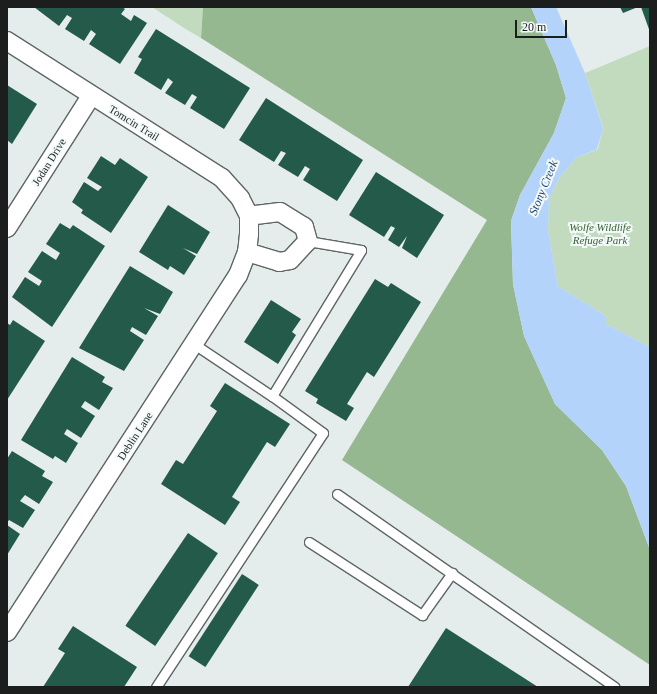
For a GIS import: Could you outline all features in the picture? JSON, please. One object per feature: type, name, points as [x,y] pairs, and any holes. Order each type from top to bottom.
[{"type":"street","name":"Tomcin Trail","points":[[7,41],[91,96],[222,178],[240,198],[249,216],[249,234]]},
{"type":"street","name":"Jodan Drive","points":[[7,228],[91,96]]},
{"type":"street","points":[[247,252],[279,262],[290,260],[308,241],[304,227],[280,212],[249,216]]},
{"type":"street","name":"Deblin Lane","points":[[7,632],[238,275],[247,252],[249,234]]},
{"type":"lane","points":[[272,396],[361,250],[308,241]]},
{"type":"lane","points":[[156,687],[323,433],[272,396],[194,344]]},
{"type":"lane","points":[[337,494],[615,687]]},
{"type":"lane","points":[[309,542],[422,615],[452,573]]},
{"type":"green space","points":[[152,7],[203,7],[201,38],[184,28]]},
{"type":"green space","points":[[203,7],[531,7],[556,65],[566,98],[554,133],[520,195],[511,221],[513,284],[524,336],[555,404],[602,450],[626,486],[650,550],[650,665],[342,460],[487,220],[201,38]]},
{"type":"green space","name":"Wolfe Wildlife Refuge Park","points":[[650,46],[650,347],[606,324],[606,316],[558,286],[548,231],[549,199],[559,178],[576,158],[598,149],[603,127],[585,73]]},
{"type":"water","name":"Stony Creek","points":[[531,7],[556,7],[585,73],[603,128],[597,149],[576,158],[559,178],[549,199],[548,231],[558,286],[606,316],[606,324],[650,347],[650,550],[626,486],[602,450],[555,404],[524,336],[513,284],[511,221],[520,195],[554,133],[566,98],[556,65]]},
{"type":"building","points":[[34,7],[122,7],[125,9],[121,14],[131,21],[134,15],[147,23],[120,64],[89,44],[96,34],[91,30],[84,41],[65,29],[72,18],[67,15],[59,26]]},
{"type":"building","points":[[620,7],[638,7],[623,13]]},
{"type":"building","points":[[641,7],[650,7],[650,32]]},
{"type":"building","points":[[156,29],[250,88],[224,129],[190,108],[197,97],[192,94],[185,105],[165,93],[173,82],[168,78],[161,90],[134,73],[142,59],[138,57]]},
{"type":"building","points":[[7,85],[37,104],[12,144],[7,140]]},
{"type":"building","points":[[266,98],[363,160],[337,201],[303,180],[310,169],[305,166],[298,177],[278,165],[286,153],[281,151],[274,162],[239,140]]},
{"type":"building","points":[[101,156],[115,165],[120,158],[148,177],[111,233],[81,213],[83,210],[72,202],[84,182],[98,191],[102,187],[87,178]]},
{"type":"building","points":[[376,172],[444,215],[417,258],[402,248],[407,236],[399,247],[388,240],[395,228],[391,226],[384,237],[349,215]]},
{"type":"building","points":[[168,205],[210,232],[197,254],[183,248],[196,256],[184,275],[170,266],[168,270],[139,252]]},
{"type":"building","points":[[60,223],[70,229],[73,225],[105,246],[52,327],[12,297],[25,277],[39,286],[42,281],[28,272],[42,251],[56,260],[60,253],[46,244]]},
{"type":"building","points":[[130,266],[173,292],[160,314],[144,308],[158,316],[146,335],[132,327],[130,331],[144,340],[124,371],[79,348]]},
{"type":"building","points":[[375,279],[388,287],[391,283],[421,302],[374,377],[367,372],[347,404],[354,408],[346,421],[316,403],[318,399],[305,391]]},
{"type":"building","points":[[271,300],[301,319],[292,332],[296,335],[278,364],[244,342]]},
{"type":"building","points":[[13,320],[45,341],[7,400],[7,323],[10,325]]},
{"type":"building","points":[[72,357],[105,377],[102,382],[113,388],[99,410],[85,401],[81,407],[95,416],[81,438],[67,429],[64,434],[78,443],[66,463],[55,456],[53,459],[21,440]]},
{"type":"building","points":[[225,383],[290,424],[275,447],[267,442],[232,497],[240,502],[225,525],[161,484],[176,460],[183,464],[217,411],[210,406]]},
{"type":"building","points":[[12,451],[45,471],[42,476],[53,482],[39,504],[25,495],[20,501],[35,510],[23,528],[9,520],[7,523],[7,459]]},
{"type":"building","points":[[7,525],[20,534],[7,555]]},
{"type":"building","points":[[188,533],[218,553],[155,646],[125,626]]},
{"type":"building","points":[[242,574],[259,585],[205,667],[189,656]]},
{"type":"building","points":[[73,626],[137,667],[124,687],[43,687],[65,653],[58,649]]},
{"type":"building","points":[[446,628],[538,687],[408,687]]}]
